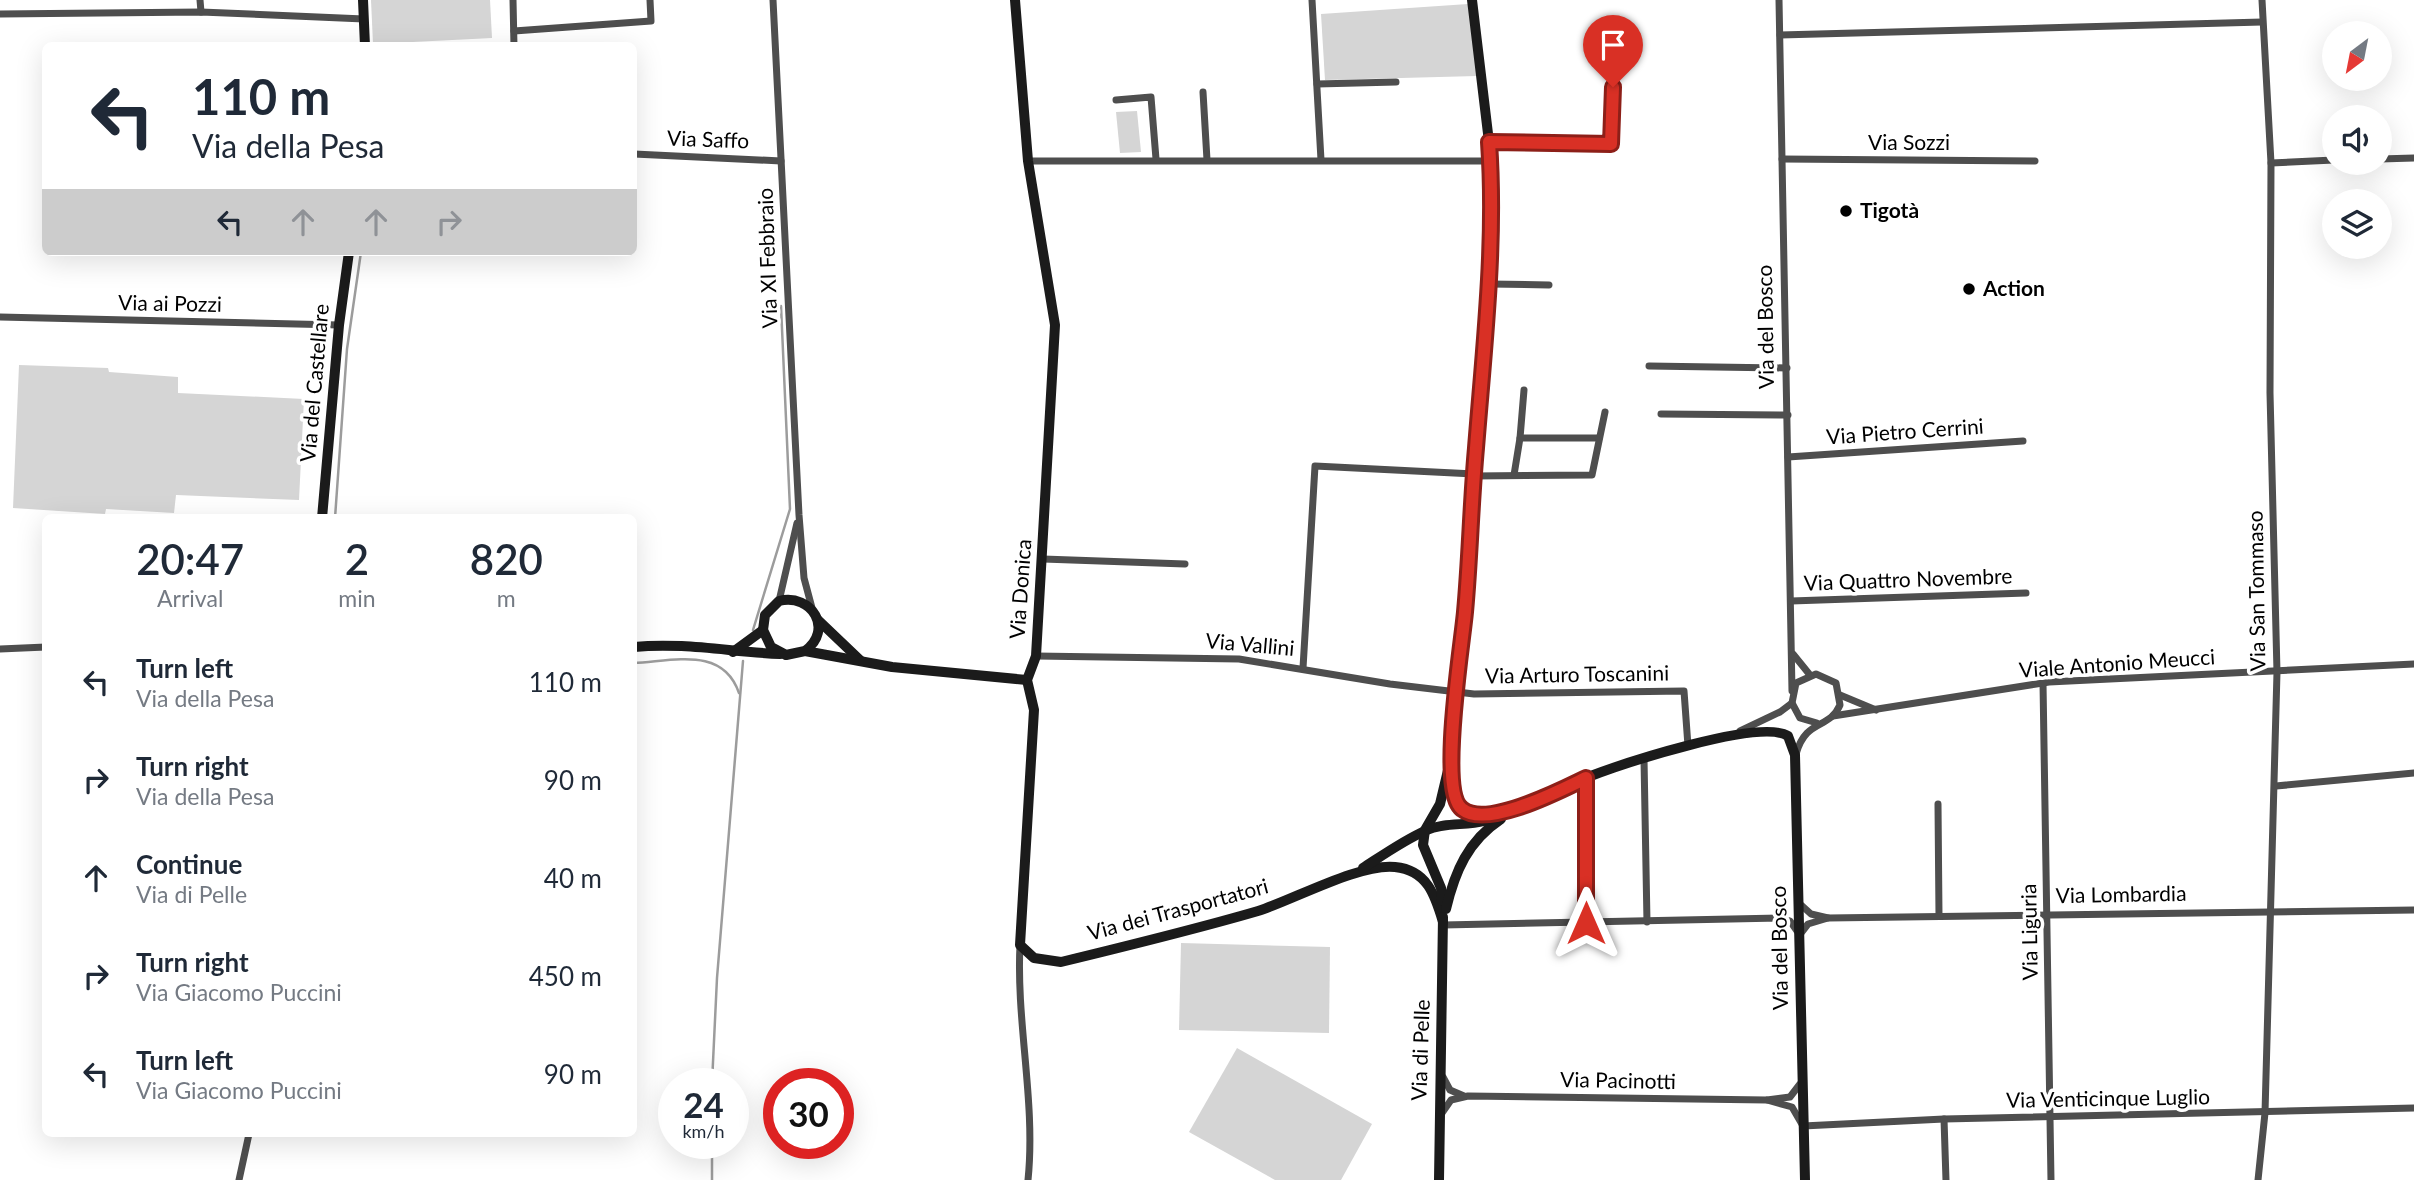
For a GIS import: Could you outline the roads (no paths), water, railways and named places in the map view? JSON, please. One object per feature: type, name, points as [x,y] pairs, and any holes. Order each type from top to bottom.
[{"type":"street","points":[[200,0],[201,12]]},
{"type":"street","points":[[363,0],[365,42]]},
{"type":"street","points":[[513,0],[514,42]]},
{"type":"street","points":[[514,31],[651,21],[650,0]]},
{"type":"street","name":"Via XI Febbraio","points":[[773,0],[799,515],[804,578],[812,608]]},
{"type":"street","name":"Via Donica","points":[[1015,0],[1028,161],[1055,325],[1036,656],[1027,680]]},
{"type":"street","points":[[1312,0],[1321,160]]},
{"type":"street","points":[[1425,830],[1440,804],[1450,762],[1458,692],[1489,284],[1489,142],[1472,0]]},
{"type":"street","name":"Via del Bosco","points":[[1779,0],[1792,703]]},
{"type":"street","name":"Via San Tommaso","points":[[2258,1180],[2265,1113],[2273,910],[2277,672],[2270,393],[2271,163],[2262,0]]},
{"type":"street","points":[[0,14],[201,12],[363,19]]},
{"type":"street","points":[[1780,35],[2262,22]]},
{"type":"street","points":[[1317,84],[1396,82]]},
{"type":"street","points":[[1489,142],[1611,144],[1613,87]]},
{"type":"street","points":[[1203,92],[1207,160]]},
{"type":"street","points":[[1116,100],[1151,97],[1156,159]]},
{"type":"street","name":"Via Saffo","points":[[637,155],[781,161]]},
{"type":"street","points":[[2392,159],[2414,158]]},
{"type":"street","name":"Via Sozzi","points":[[1782,159],[2035,161]]},
{"type":"street","points":[[1028,161],[1490,161]]},
{"type":"street","points":[[2271,163],[2322,161]]},
{"type":"street","name":"Via del Castellare","points":[[322,514],[339,325],[348,256]]},
{"type":"street","points":[[1489,284],[1549,285]]},
{"type":"street","name":"Via ai Pozzi","points":[[0,317],[339,325]]},
{"type":"street","points":[[1649,366],[1787,368]]},
{"type":"street","points":[[1514,475],[1524,390]]},
{"type":"street","points":[[1303,668],[1315,466],[1474,475],[1592,475],[1605,412]]},
{"type":"street","points":[[1661,414],[1788,415]]},
{"type":"street","points":[[1520,438],[1599,438]]},
{"type":"street","name":"Via Pietro Cerrini","points":[[1788,457],[2023,441]]},
{"type":"street","name":"Via XI Febbraio","points":[[779,601],[799,515]]},
{"type":"street","points":[[1043,559],[1185,564]]},
{"type":"street","name":"Via Quattro Novembre","points":[[1791,601],[2026,593]]},
{"type":"street","points":[[786,655],[771,647],[763,630],[765,615],[779,601],[800,600],[812,608],[818,620],[861,661]]},
{"type":"street","points":[[805,651],[816,640],[818,620]]},
{"type":"street","points":[[733,652],[763,630]]},
{"type":"street","points":[[637,647],[674,643],[733,652],[786,655],[805,651],[892,667],[1027,680],[1034,710],[1020,945],[1020,996],[1031,1153],[1028,1180]]},
{"type":"street","points":[[0,649],[42,647]]},
{"type":"street","points":[[1793,654],[1810,675]]},
{"type":"street","name":"Via Vallini","points":[[1036,656],[1239,659],[1458,692]]},
{"type":"street","name":"Viale Antonio Meucci","points":[[1833,716],[2043,683],[2414,664]]},
{"type":"street","points":[[1793,691],[1802,678],[1810,675],[1830,678],[1840,695],[1840,705],[1833,716],[1816,723],[1805,733],[1796,755]]},
{"type":"street","name":"Via Liguria","points":[[2043,683],[2051,1180]]},
{"type":"street","name":"Via Arturo Toscanini","points":[[1458,692],[1684,691],[1688,746]]},
{"type":"street","points":[[1840,695],[1877,711]]},
{"type":"street","points":[[1425,830],[1483,821],[1586,778],[1757,725],[1792,703],[1800,718],[1816,723]]},
{"type":"street","points":[[1724,737],[1777,731],[1788,736],[1796,755]]},
{"type":"street","name":"Via del Bosco","points":[[1796,755],[1805,1180]]},
{"type":"street","points":[[1644,759],[1647,922]]},
{"type":"street","points":[[1450,762],[1451,792],[1457,804],[1465,811],[1489,814],[1518,807]]},
{"type":"street","points":[[2276,786],[2414,773]]},
{"type":"street","points":[[1586,778],[1586,923]]},
{"type":"street","points":[[1938,804],[1939,916]]},
{"type":"street","name":"Via di Pelle","points":[[1443,924],[1451,888],[1473,842],[1518,807]]},
{"type":"street","name":"Via dei Trasportatori","points":[[1348,877],[1425,830]]},
{"type":"street","name":"Via di Pelle","points":[[1425,830],[1424,850],[1441,888],[1443,924],[1439,1180]]},
{"type":"street","name":"Via dei Trasportatori","points":[[1020,945],[1034,958],[1061,962],[1260,910],[1382,867],[1413,872],[1433,888],[1443,924]]},
{"type":"street","points":[[1798,898],[1804,910],[1828,918]]},
{"type":"street","name":"Via Lombardia","points":[[1828,918],[2414,909]]},
{"type":"street","points":[[1443,924],[1780,918],[1790,921],[1799,936],[1808,923],[1828,918]]},
{"type":"street","points":[[1440,1056],[1446,1085],[1454,1093],[1468,1096]]},
{"type":"street","name":"Via Pacinotti","points":[[1468,1096],[1767,1100],[1793,1096],[1802,1076]]},
{"type":"street","points":[[1438,1131],[1447,1104],[1458,1097],[1468,1096]]},
{"type":"street","name":"Via Pacinotti","points":[[1767,1100],[1792,1107],[1803,1126]]},
{"type":"street","name":"Via Venticinque Luglio","points":[[1803,1126],[1944,1119],[2414,1108]]},
{"type":"street","points":[[1944,1119],[1946,1180]]},
{"type":"street","points":[[239,1180],[248,1137]]},
{"type":"waterway","points":[[335,514],[347,349],[360,256]]},
{"type":"waterway","points":[[753,630],[790,509],[781,306]]},
{"type":"waterway","points":[[637,663],[681,659],[709,662],[732,678],[739,693]]},
{"type":"waterway","points":[[713,1068],[717,978],[743,661]]},
{"type":"waterway","points":[[712,1159],[712,1180]]},
{"type":"place","name":"Tigotà","points":[[1846,211]]},
{"type":"place","name":"Action","points":[[1969,289]]}]
